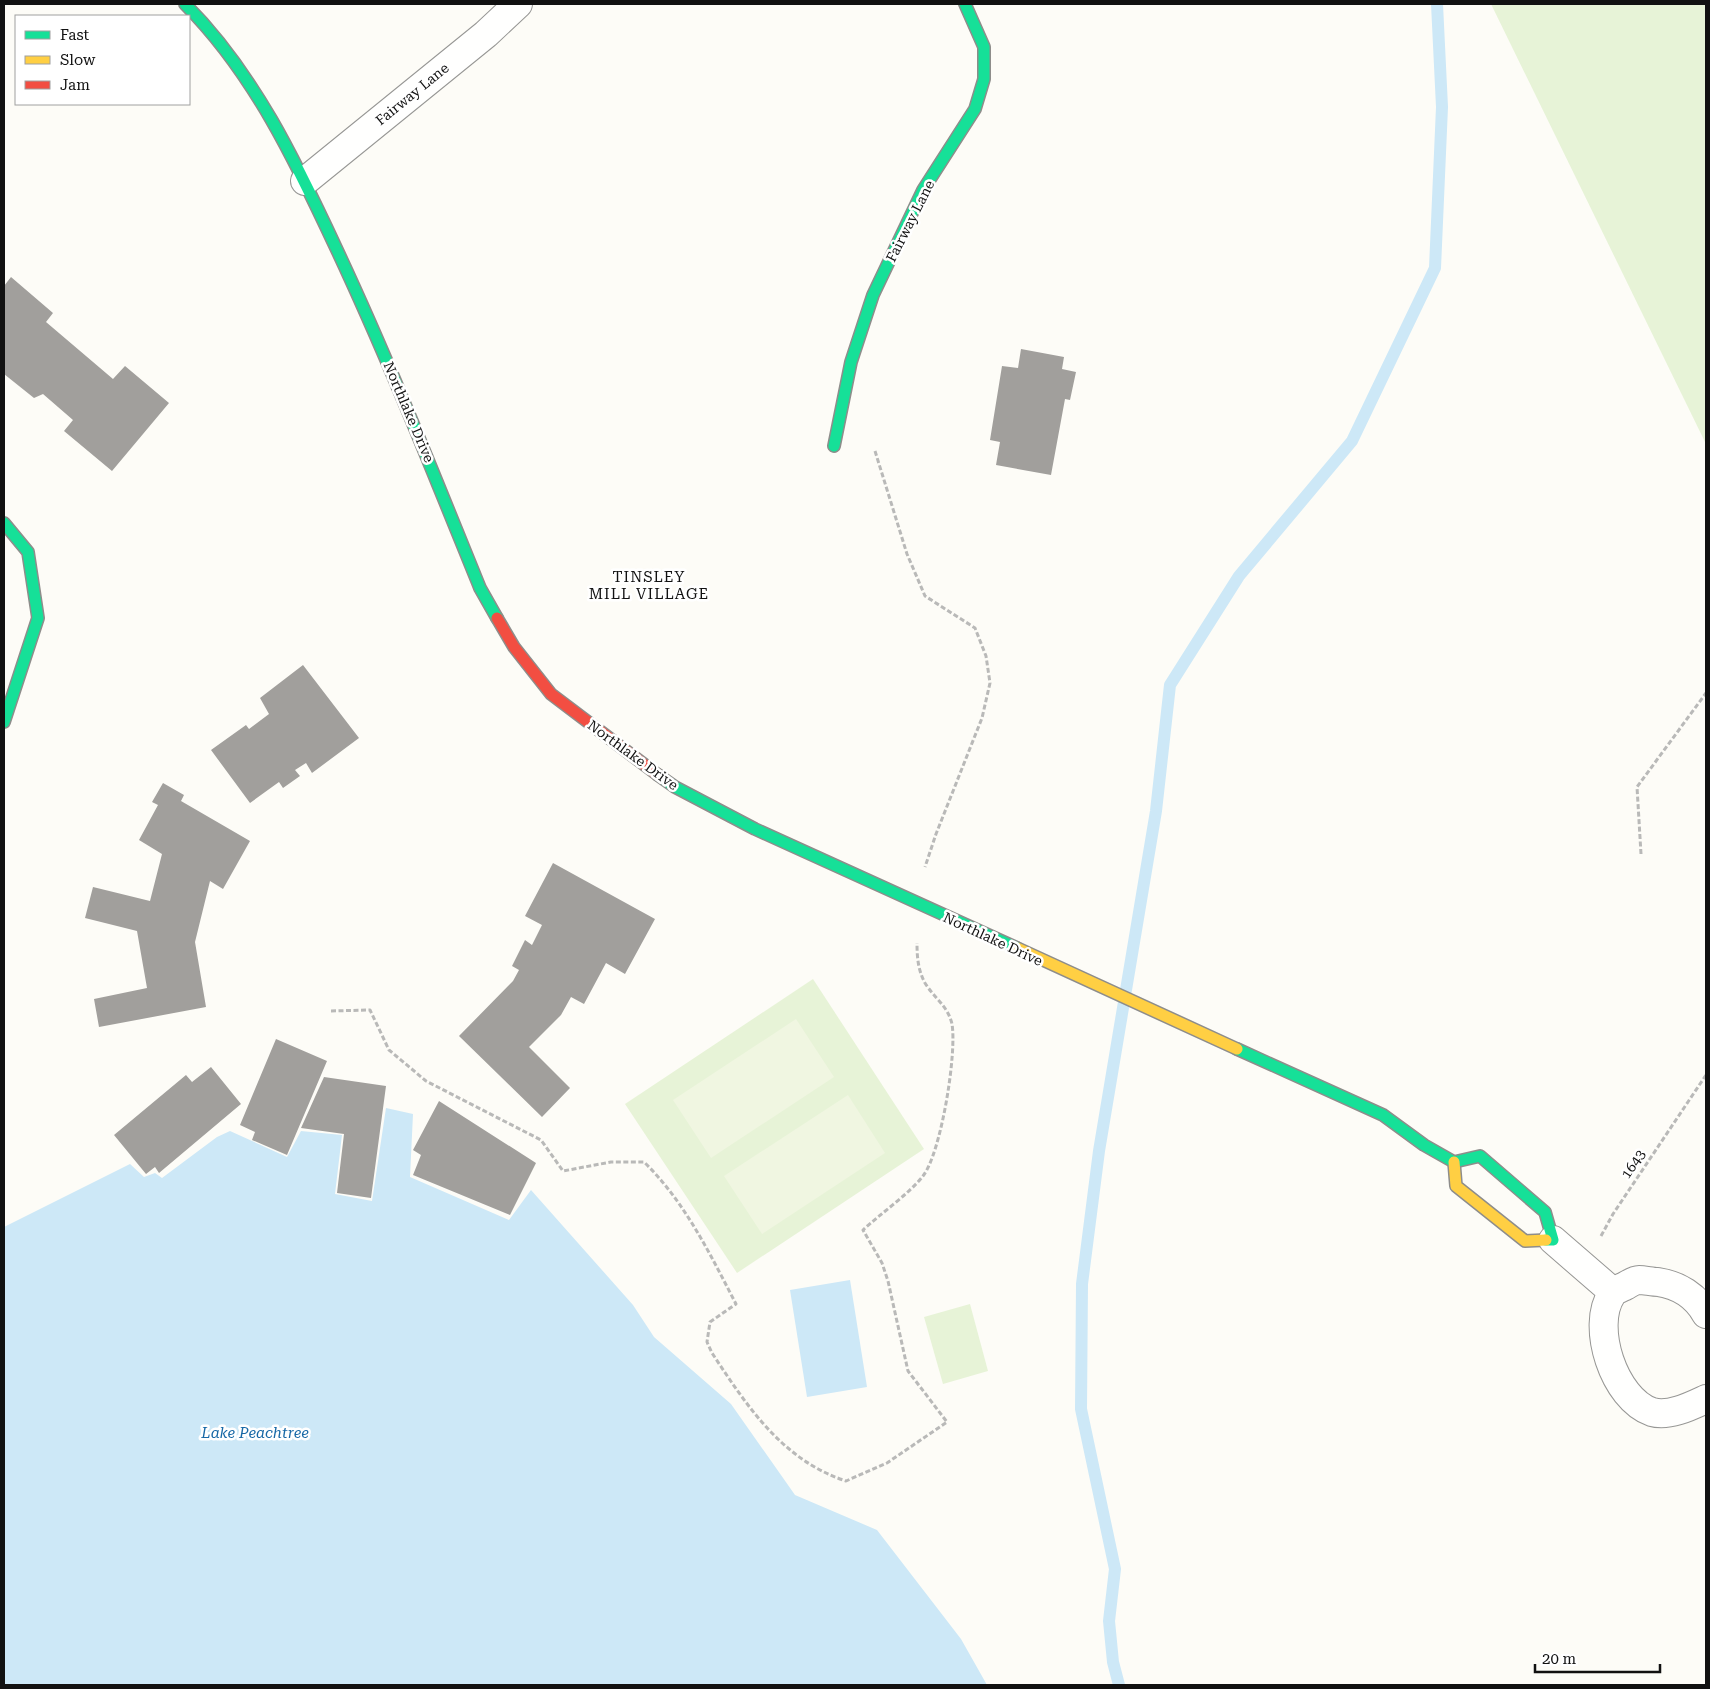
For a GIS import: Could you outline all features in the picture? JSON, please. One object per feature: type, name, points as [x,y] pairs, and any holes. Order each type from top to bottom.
[{"type":"street","name":"Northlake Drive","points":[[185,4],[209,28],[246,76],[305,181],[372,325],[480,588],[514,647],[551,694],[675,787],[755,829],[1048,965],[1383,1115],[1424,1145],[1454,1162]]},
{"type":"street","name":"Fairway Lane","points":[[305,181],[486,34],[518,4]]},
{"type":"street","name":"Fairway Lane","points":[[834,446],[851,362],[874,295],[923,190],[974,109],[984,80],[984,46],[965,4]]},
{"type":"street","points":[[4,523],[28,552],[38,618],[4,722]]},
{"type":"street","points":[[1553,1240],[1525,1241],[1456,1186],[1454,1162],[1480,1156],[1545,1212],[1553,1240],[1613,1292]]},
{"type":"street","points":[[1706,1314],[1702,1306],[1686,1292],[1666,1284],[1637,1280],[1613,1292],[1605,1309],[1608,1358],[1614,1375],[1631,1398],[1652,1412],[1669,1412],[1690,1407],[1706,1399]]},
{"type":"path","points":[[331,1011],[370,1010],[389,1050],[426,1081],[541,1140],[563,1171],[611,1162],[644,1162],[665,1183],[703,1241],[736,1304],[710,1322],[707,1342],[712,1353],[756,1417],[782,1443],[827,1475],[846,1480],[887,1463],[946,1422],[908,1370],[888,1281],[882,1263],[863,1230],[922,1176],[934,1154],[953,1050],[952,1024],[946,1007],[926,984],[918,964],[917,939],[928,908],[922,878],[936,834],[982,718],[990,683],[986,656],[975,628],[924,596],[907,554],[875,450]]},
{"type":"path","points":[[1641,854],[1637,787],[1706,693]]},
{"type":"path","name":"1643","points":[[1585,1268],[1613,1214],[1706,1075]]},
{"type":"green space","points":[[1491,4],[1706,4],[1706,444]]},
{"type":"green space","points":[[813,979],[924,1149],[737,1273],[625,1104]]},
{"type":"green space","points":[[796,1019],[834,1077],[711,1158],[673,1100]]},
{"type":"green space","points":[[848,1095],[885,1153],[762,1234],[724,1176]]},
{"type":"green space","points":[[970,1304],[988,1371],[943,1384],[924,1317]]},
{"type":"water","name":"Lake Peachtree","points":[[386,1108],[413,1114],[410,1177],[509,1220],[531,1190],[633,1305],[654,1337],[731,1404],[795,1495],[877,1530],[961,1639],[987,1685],[4,1685],[4,1227],[130,1164],[144,1177],[155,1173],[162,1178],[217,1137],[230,1131],[287,1157],[301,1131],[342,1135],[335,1194],[372,1201]]},
{"type":"water","points":[[850,1280],[867,1387],[807,1397],[790,1290]]},
{"type":"building","points":[[11,277],[53,313],[46,322],[113,379],[125,366],[169,403],[112,471],[64,431],[73,420],[43,394],[34,398],[4,374],[4,286]]},
{"type":"building","points":[[1021,349],[1064,357],[1062,369],[1076,372],[1070,400],[1065,399],[1051,475],[996,465],[1000,442],[990,440],[1002,366],[1018,368]]},
{"type":"building","points":[[303,665],[359,738],[312,773],[306,763],[295,770],[300,776],[283,788],[279,782],[250,803],[211,750],[246,725],[249,729],[269,714],[260,698]]},
{"type":"building","points":[[163,783],[184,795],[181,801],[250,841],[223,889],[210,881],[195,942],[206,1007],[99,1027],[94,999],[147,988],[137,931],[85,918],[93,887],[150,901],[162,854],[139,840],[158,805],[152,802]]},
{"type":"building","points":[[553,863],[655,919],[625,974],[606,963],[584,1004],[571,997],[561,1015],[529,1047],[570,1088],[542,1117],[459,1036],[513,981],[519,970],[512,966],[525,940],[532,945],[542,925],[525,916]]},
{"type":"building","points":[[276,1039],[327,1061],[287,1155],[252,1140],[255,1132],[240,1125]]},
{"type":"building","points":[[211,1067],[241,1104],[159,1173],[155,1167],[146,1174],[114,1135],[186,1075],[192,1082]]},
{"type":"building","points":[[324,1077],[386,1086],[371,1198],[337,1193],[344,1134],[301,1128]]},
{"type":"building","points":[[439,1101],[536,1163],[510,1215],[413,1175],[421,1155],[413,1150]]},
{"type":"waterway","points":[[1119,1685],[1113,1662],[1109,1621],[1115,1569],[1081,1409],[1082,1284],[1099,1151],[1156,811],[1170,685],[1239,576],[1352,441],[1435,268],[1442,107],[1437,4]]},
{"type":"traffic: fast","points":[[185,4],[210,31],[253,89],[306,184],[375,334],[480,588],[497,618]]},
{"type":"traffic: fast","points":[[834,446],[851,362],[873,295],[923,190],[975,109],[984,79],[984,47],[965,4]]},
{"type":"traffic: fast","points":[[4,523],[28,552],[38,618],[4,722]]},
{"type":"traffic: fast","points":[[658,775],[675,787],[755,829],[1017,948]]},
{"type":"traffic: fast","points":[[1237,1049],[1383,1115],[1424,1145],[1454,1162],[1480,1156],[1545,1212],[1553,1240],[1546,1240]]},
{"type":"traffic: slow","points":[[1017,948],[1237,1049]]},
{"type":"traffic: slow","points":[[1454,1162],[1456,1186],[1525,1241],[1546,1240]]},
{"type":"traffic: jam","points":[[497,618],[514,647],[551,694],[658,775]]},
{"type":"district","name":"TINSLEY MILL VILLAGE","points":[[649,586]]}]
